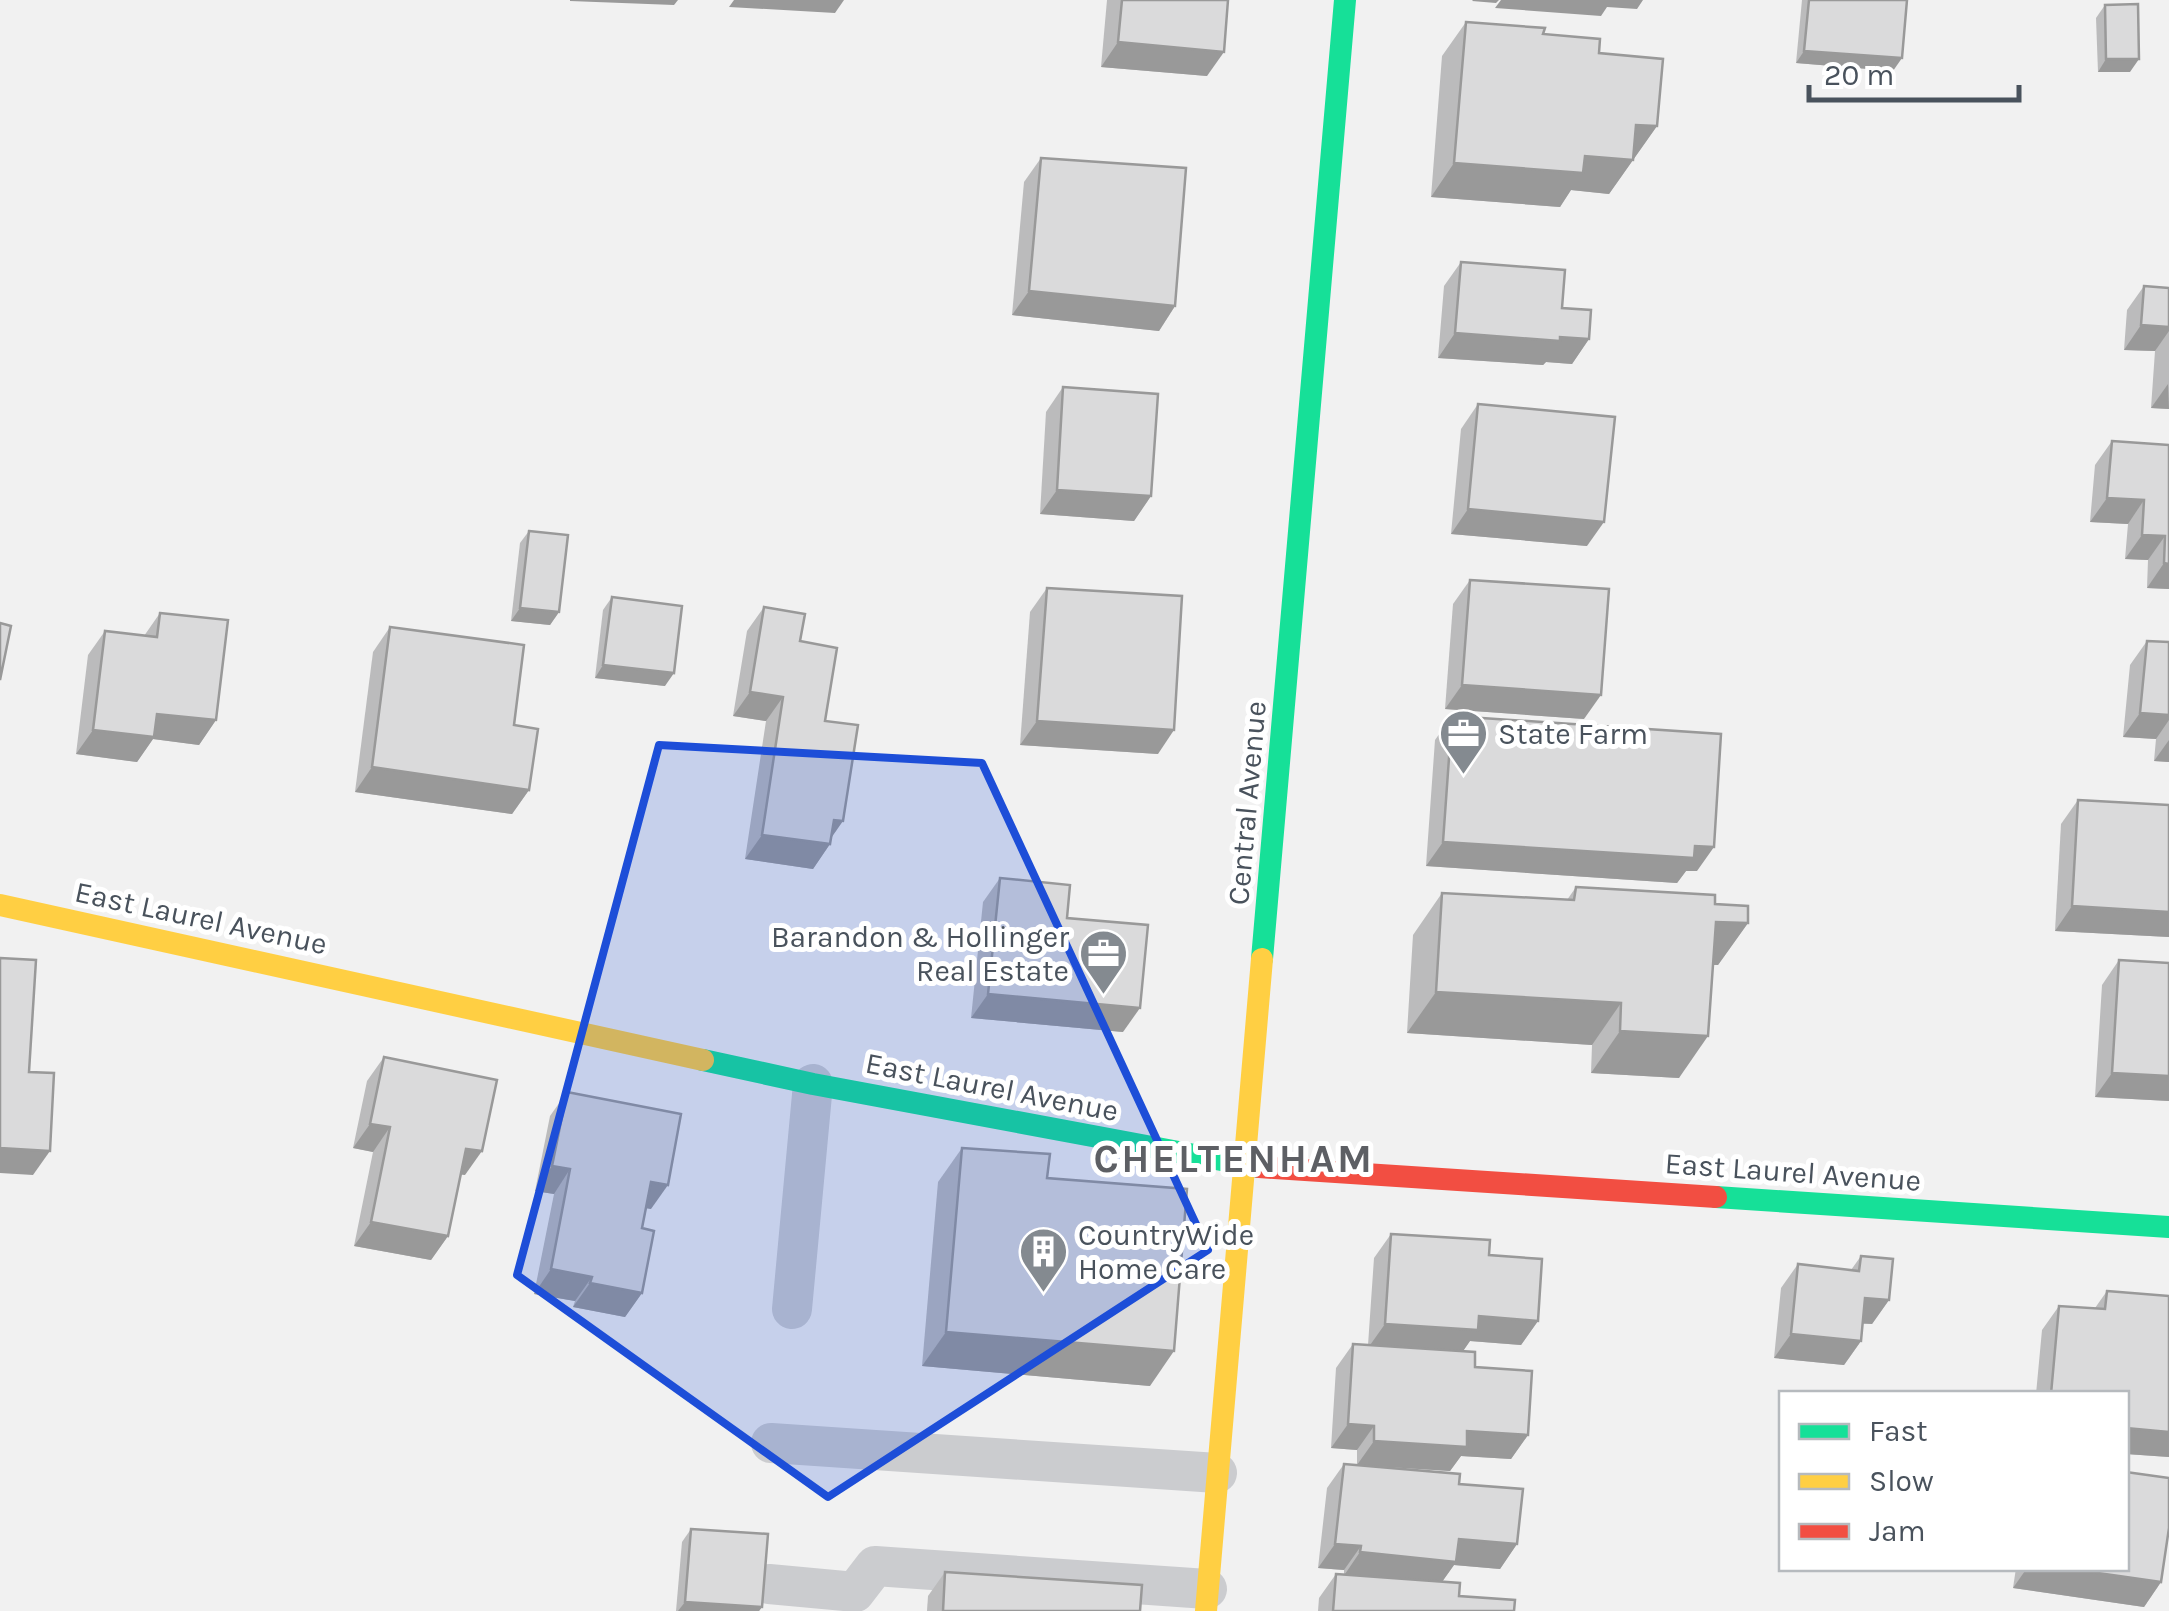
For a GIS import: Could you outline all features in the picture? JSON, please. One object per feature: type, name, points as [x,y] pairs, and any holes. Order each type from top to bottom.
[{"type":"street","name":"Central Avenue","points":[[1207,1600],[1346,0]]},
{"type":"street","name":"East Laurel Avenue","points":[[0,904],[813,1084],[1246,1166],[2169,1226]]},
{"type":"lane","points":[[792,1310],[813,1084]]},
{"type":"lane","points":[[770,1442],[1218,1473]]},
{"type":"lane","points":[[769,1584],[855,1592],[875,1566],[1207,1600]]},
{"type":"highlighted area","points":[[659,745],[982,763],[1208,1250],[828,1497],[517,1275]]},
{"type":"building","points":[[1122,0],[1228,0],[1224,52],[1118,42]]},
{"type":"building","points":[[1809,0],[1907,0],[1902,58],[1804,51]]},
{"type":"building","points":[[2138,4],[2139,59],[2106,59],[2105,5]]},
{"type":"building","points":[[1466,22],[1545,28],[1543,34],[1600,39],[1599,53],[1663,59],[1657,126],[1636,125],[1633,160],[1585,156],[1583,173],[1454,163]]},
{"type":"building","points":[[1041,158],[1186,168],[1175,306],[1029,291]]},
{"type":"building","points":[[1461,262],[1565,270],[1562,308],[1591,310],[1589,339],[1560,337],[1560,341],[1455,333]]},
{"type":"building","points":[[2144,286],[2169,288],[2169,327],[2141,325]]},
{"type":"building","points":[[1063,387],[1158,394],[1151,496],[1057,490]]},
{"type":"building","points":[[1478,404],[1615,417],[1604,522],[1468,509]]},
{"type":"building","points":[[2112,441],[2169,445],[2169,564],[2164,563],[2165,536],[2142,535],[2144,500],[2107,498]]},
{"type":"building","points":[[529,531],[568,535],[559,612],[520,608]]},
{"type":"building","points":[[1470,580],[1609,589],[1601,695],[1462,685]]},
{"type":"building","points":[[1047,588],[1182,596],[1174,730],[1037,721]]},
{"type":"building","points":[[612,597],[682,606],[674,673],[603,665]]},
{"type":"building","points":[[764,607],[805,614],[800,641],[837,648],[825,721],[858,725],[843,821],[834,820],[830,844],[762,835],[783,697],[750,692]]},
{"type":"building","points":[[160,613],[228,620],[216,720],[157,714],[154,737],[93,730],[105,631],[157,637]]},
{"type":"building","points":[[0,623],[11,626],[0,680]]},
{"type":"building","points":[[390,627],[524,645],[514,725],[538,729],[529,790],[372,767]]},
{"type":"building","points":[[2147,641],[2169,642],[2169,715],[2140,713]]},
{"type":"building","points":[[1452,716],[1721,734],[1714,847],[1695,846],[1694,858],[1443,842]]},
{"type":"building","points":[[2078,800],[2169,805],[2169,912],[2072,906]]},
{"type":"building","points":[[1000,878],[1070,885],[1067,918],[1148,925],[1140,1008],[988,994]]},
{"type":"building","points":[[1576,887],[1715,895],[1715,904],[1748,906],[1748,923],[1716,922],[1708,1036],[1620,1031],[1621,1003],[1436,992],[1442,893],[1574,900]]},
{"type":"building","points":[[0,958],[36,960],[29,1072],[54,1073],[50,1151],[0,1148]]},
{"type":"building","points":[[2119,960],[2169,963],[2169,1076],[2112,1073]]},
{"type":"building","points":[[384,1057],[497,1080],[482,1151],[466,1149],[448,1236],[371,1222],[390,1127],[370,1124]]},
{"type":"building","points":[[567,1092],[681,1114],[668,1185],[651,1182],[642,1228],[654,1231],[642,1293],[590,1283],[592,1277],[551,1269],[570,1169],[552,1166]]},
{"type":"building","name":"CountryWide Home Care","points":[[962,1148],[1050,1154],[1047,1178],[1187,1189],[1174,1351],[946,1332]]},
{"type":"building","points":[[1391,1234],[1490,1240],[1489,1255],[1542,1259],[1538,1321],[1479,1316],[1478,1330],[1385,1324]]},
{"type":"building","points":[[1861,1256],[1893,1259],[1889,1300],[1865,1298],[1861,1341],[1791,1334],[1798,1264],[1859,1271]]},
{"type":"building","points":[[2107,1291],[2169,1296],[2169,1432],[2129,1428],[2129,1391],[2051,1391],[2059,1306],[2105,1309]]},
{"type":"building","points":[[1353,1344],[1475,1352],[1475,1367],[1532,1371],[1528,1435],[1467,1431],[1467,1447],[1374,1441],[1374,1426],[1348,1424]]},
{"type":"building","points":[[1344,1464],[1460,1474],[1459,1484],[1523,1489],[1517,1544],[1459,1539],[1456,1562],[1360,1552],[1361,1546],[1335,1544]]},
{"type":"building","points":[[2129,1472],[2169,1478],[2169,1528],[2161,1582],[2084,1571],[2129,1571]]},
{"type":"building","points":[[691,1529],[768,1534],[762,1607],[685,1602]]},
{"type":"building","points":[[945,1572],[1142,1585],[1140,1611],[943,1611]]},
{"type":"building","points":[[1336,1574],[1460,1583],[1459,1596],[1515,1600],[1514,1611],[1333,1611]]},
{"type":"traffic: fast","points":[[1262,959],[1345,0]]},
{"type":"traffic: fast","points":[[703,1060],[1259,1167]]},
{"type":"traffic: fast","points":[[1716,1197],[2169,1227]]},
{"type":"traffic: slow","points":[[0,905],[703,1060]]},
{"type":"traffic: slow","points":[[1206,1611],[1262,959]]},
{"type":"traffic: jam","points":[[1259,1167],[1716,1197]]},
{"type":"place","name":"State Farm","points":[[1463,776]]},
{"type":"place","name":"Barandon & Hollinger Real Estate","points":[[1104,996]]},
{"type":"place","name":"CountryWide Home Care","points":[[1043,1294]]},
{"type":"district","name":"CHELTENHAM","points":[[1234,1158]]}]
